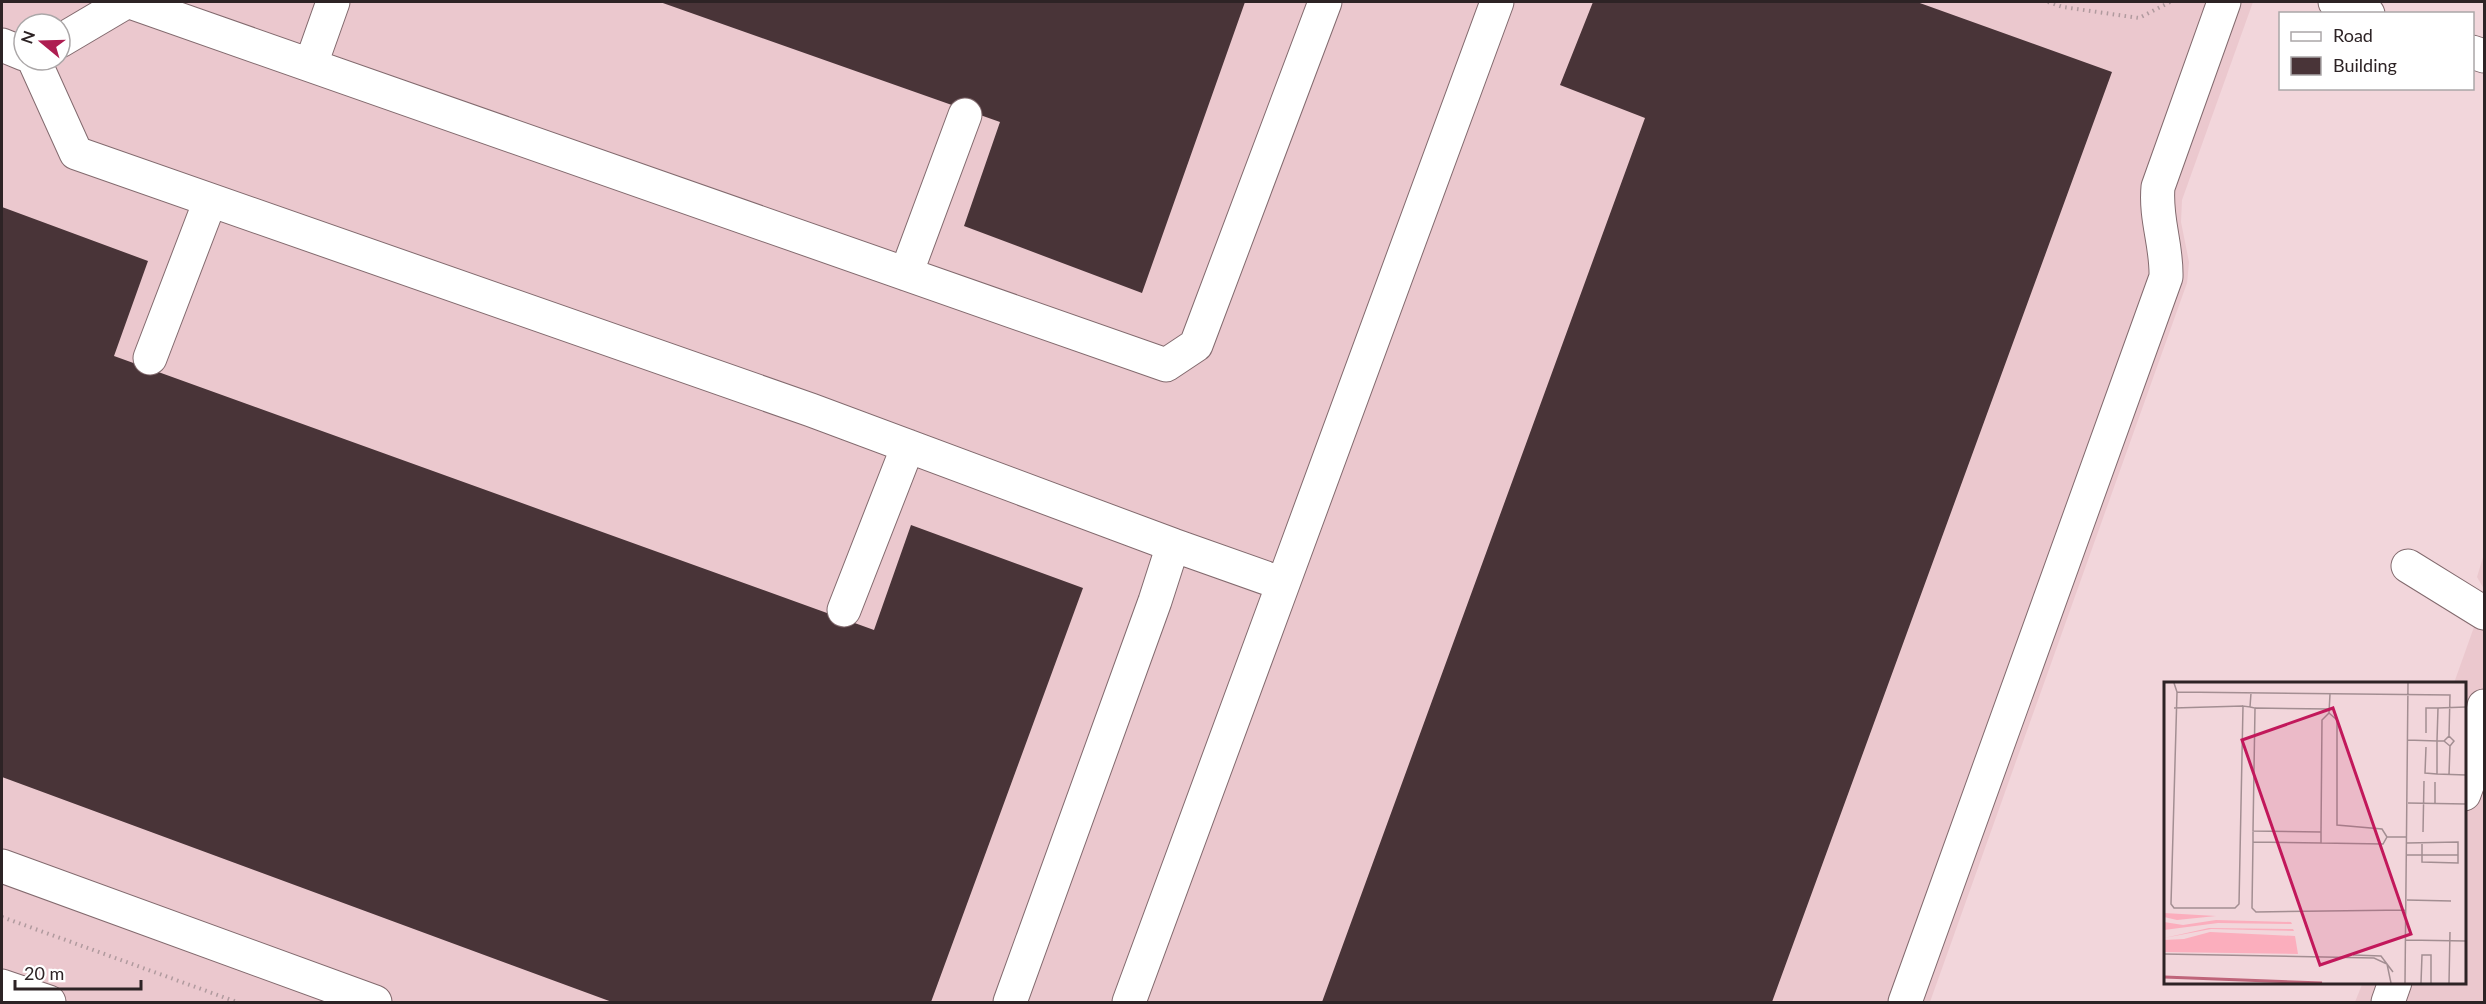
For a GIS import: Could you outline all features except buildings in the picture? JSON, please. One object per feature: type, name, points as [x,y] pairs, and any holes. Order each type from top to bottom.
[{"type":"main road","points":[[72,35],[128,2],[1166,365],[1196,345],[1325,2]]},
{"type":"main road","points":[[310,64],[333,2]]},
{"type":"main road","points":[[1129,1002],[1497,2]]},
{"type":"main road","points":[[1905,1002],[2166,277],[2167,257],[2156,208],[2158,187],[2224,2]]},
{"type":"main road","points":[[2335,2],[2362,12]]},
{"type":"main road","points":[[39,72],[76,153],[811,410],[1283,584]]},
{"type":"main road","points":[[906,274],[965,115]]},
{"type":"main road","points":[[150,358],[210,201]]},
{"type":"main road","points":[[844,610],[908,446]]},
{"type":"main road","points":[[1010,1002],[1155,601],[1173,545]]},
{"type":"main road","points":[[2408,566],[2484,613]]},
{"type":"main road","points":[[2473,772],[2484,706]]},
{"type":"main road","points":[[2,866],[375,1002]]},
{"type":"main road","points":[[2388,1002],[2395,983]]},
{"type":"main road","points":[[2,986],[50,1002]]},
{"type":"path","points":[[2048,2],[2063,7],[2139,18],[2170,2]]},
{"type":"path","points":[[2,917],[237,1002]]},
{"type":"shaded area","points":[[2,2],[2253,2],[2182,200],[2181,222],[2189,262],[2187,283],[1930,1002],[2,1002]]},
{"type":"shaded area","points":[[2484,554],[2484,589],[2477,577]]},
{"type":"shaded area","points":[[2484,599],[2484,1002],[2355,1002],[2363,983],[2465,983],[2465,682],[2454,682]]}]
